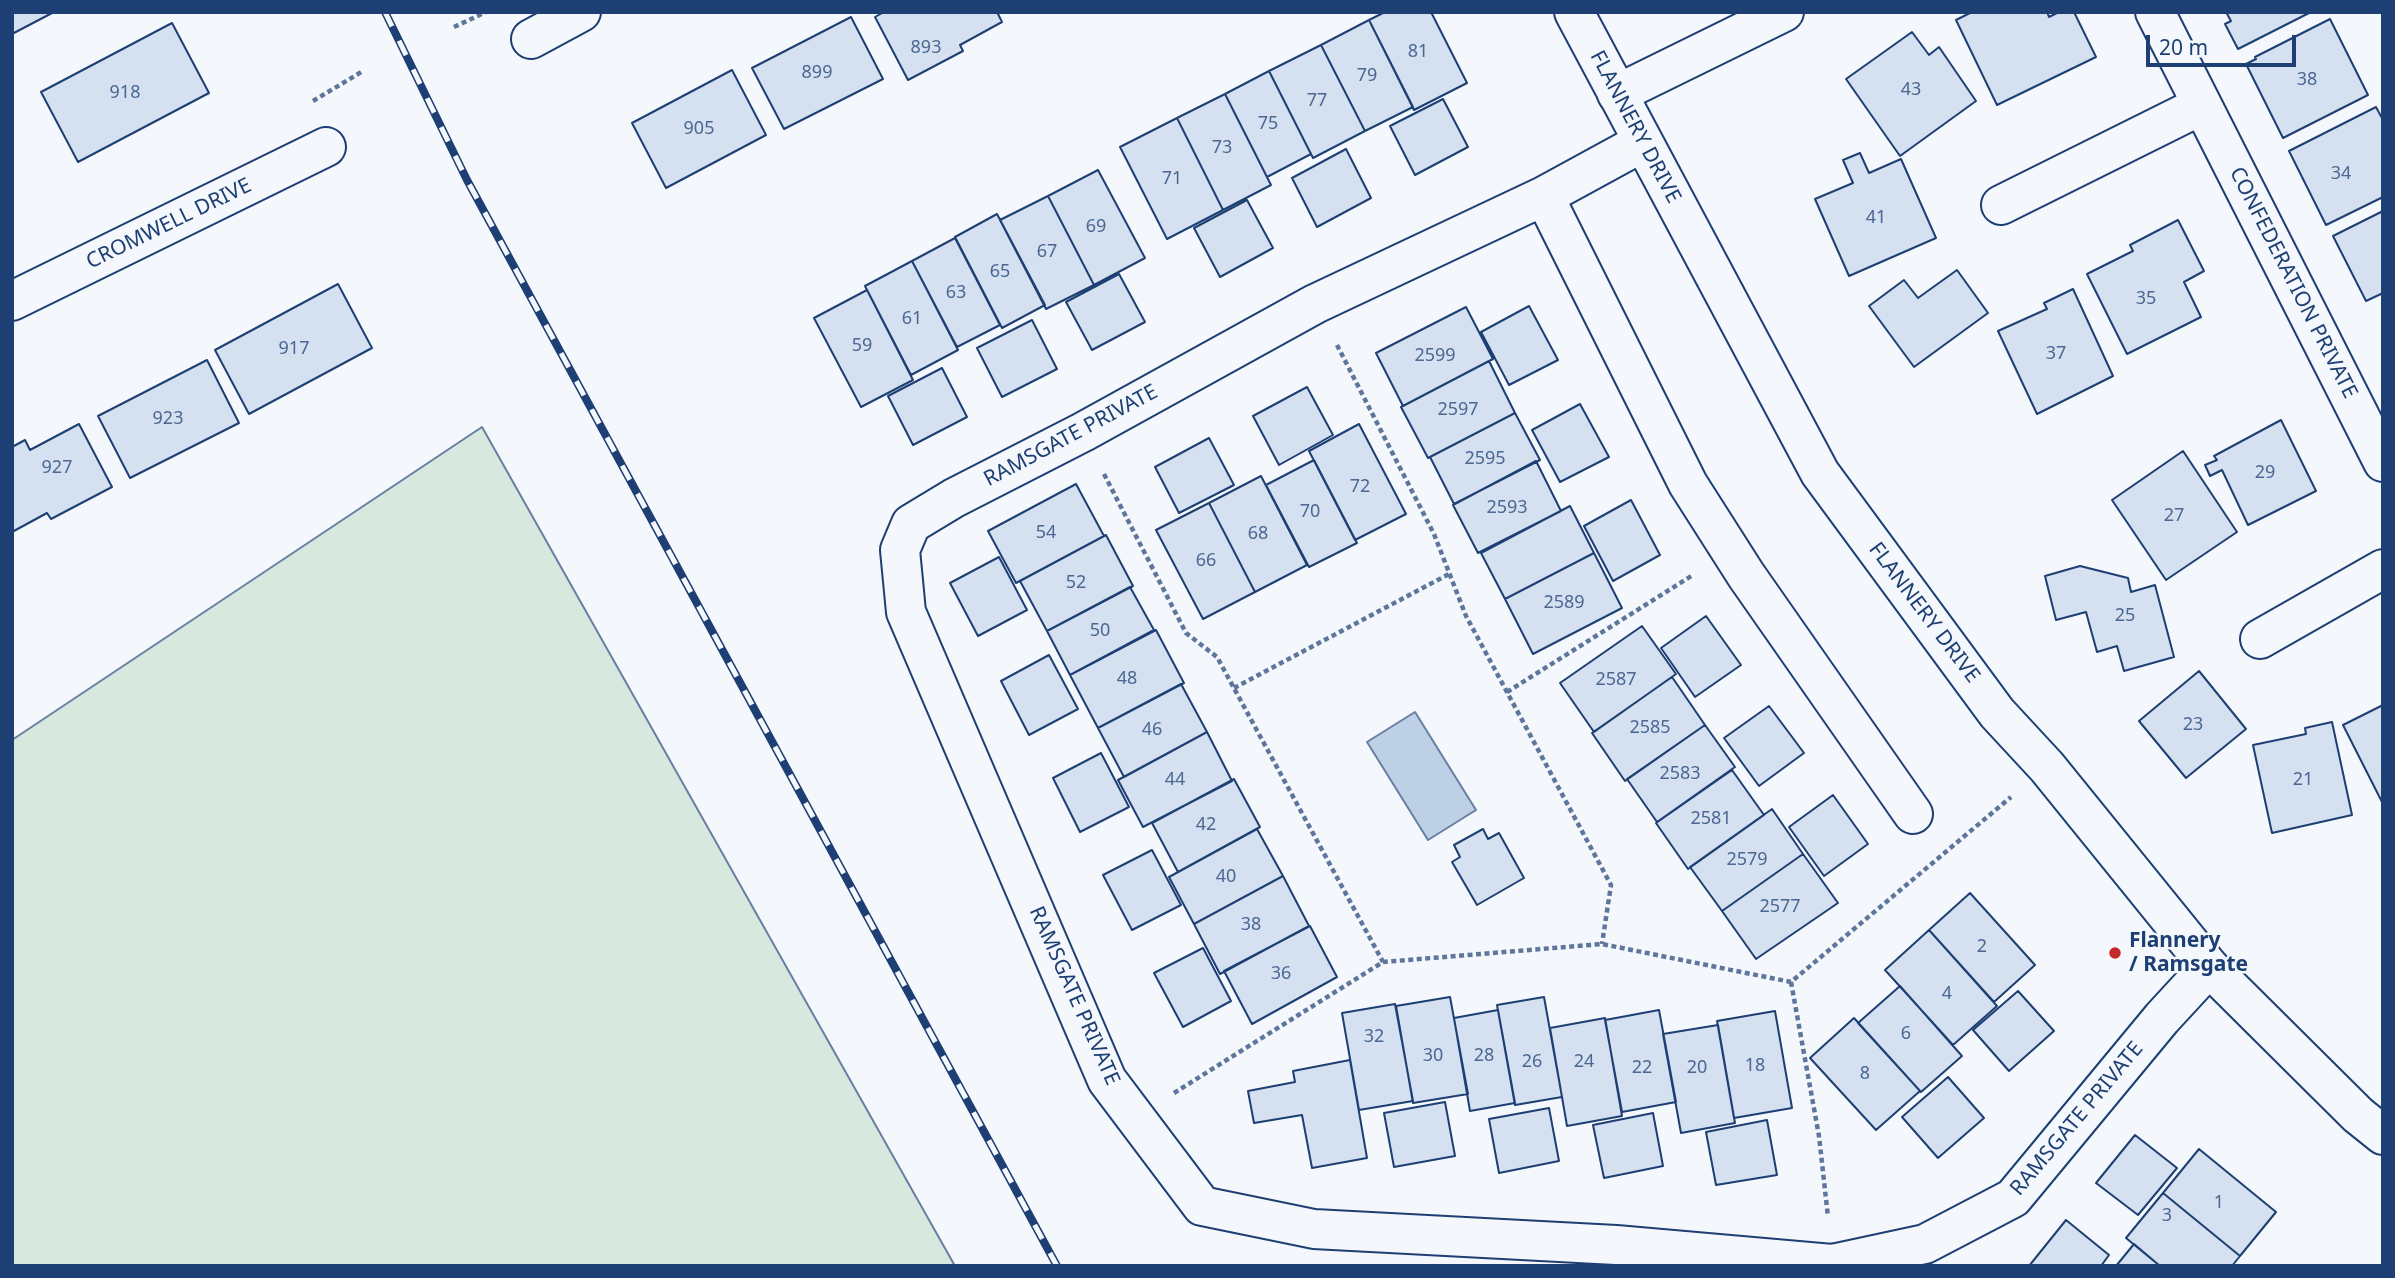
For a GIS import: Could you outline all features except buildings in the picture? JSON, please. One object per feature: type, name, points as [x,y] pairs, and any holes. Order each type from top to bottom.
[{"type":"street","points":[[531,39],[581,12]]},
{"type":"street","name":"FLANNERY DRIVE","points":[[1574,12],[1820,473],[1997,713],[2047,767],[2210,967],[2358,1115],[2383,1135]]},
{"type":"street","points":[[1617,94],[1784,12]]},
{"type":"street","name":"CONFEDERATION PRIVATE","points":[[2155,12],[2383,462]]},
{"type":"street","points":[[2001,205],[2202,105]]},
{"type":"street","name":"RAMSGATE PRIVATE","points":[[1643,142],[1544,196],[1315,304],[1083,432],[954,498],[911,524],[900,550],[906,612],[1107,1080],[1202,1206],[1314,1228],[1616,1245],[1832,1264],[1925,1244],[2013,1198],[2162,1018],[2210,967]]},
{"type":"street","name":"CROMWELL DRIVE","points":[[12,301],[326,147]]},
{"type":"street","points":[[1544,196],[1688,484],[1731,552],[1913,814]]},
{"type":"street","points":[[2260,639],[2383,569]]},
{"type":"path","points":[[454,27],[486,12]]},
{"type":"path","points":[[1315,304],[1434,534],[1466,616],[1611,885],[1602,944]]},
{"type":"path","points":[[1083,432],[1186,634],[1217,657],[1383,962]]},
{"type":"path","points":[[1507,692],[1731,552]]},
{"type":"path","points":[[1234,688],[1449,573]]},
{"type":"path","points":[[1791,982],[2047,767]]},
{"type":"path","points":[[1135,1117],[1383,962],[1602,944],[1791,982]]},
{"type":"path","points":[[1791,982],[1819,1136],[1832,1264]]},
{"type":"shaded area","points":[[482,427],[955,1266],[12,1266],[12,740]]},
{"type":"water","points":[[1415,712],[1476,810],[1428,840],[1367,742]]},
{"type":"railway","points":[[385,12],[467,180],[1057,1266]]},
{"type":"place","name":"Flannery / Ramsgate","points":[[2115,953]]}]
